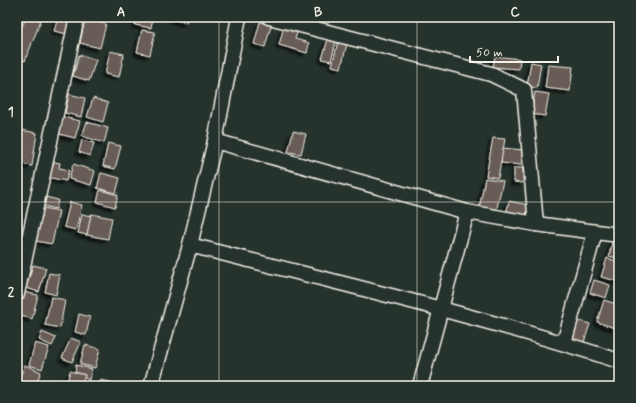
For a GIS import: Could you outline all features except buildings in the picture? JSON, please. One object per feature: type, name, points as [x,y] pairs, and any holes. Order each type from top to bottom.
[{"type":"street","points":[[17,294],[77,17]]},
{"type":"street","points":[[151,386],[190,245],[215,141],[239,17]]},
{"type":"street","points":[[269,17],[492,74],[524,90],[536,224]]},
{"type":"street","points":[[215,141],[467,212],[536,224],[619,235]]},
{"type":"street","points":[[420,386],[442,310],[467,212]]},
{"type":"street","points":[[564,343],[595,232]]},
{"type":"street","points":[[190,245],[564,343],[619,362]]}]
